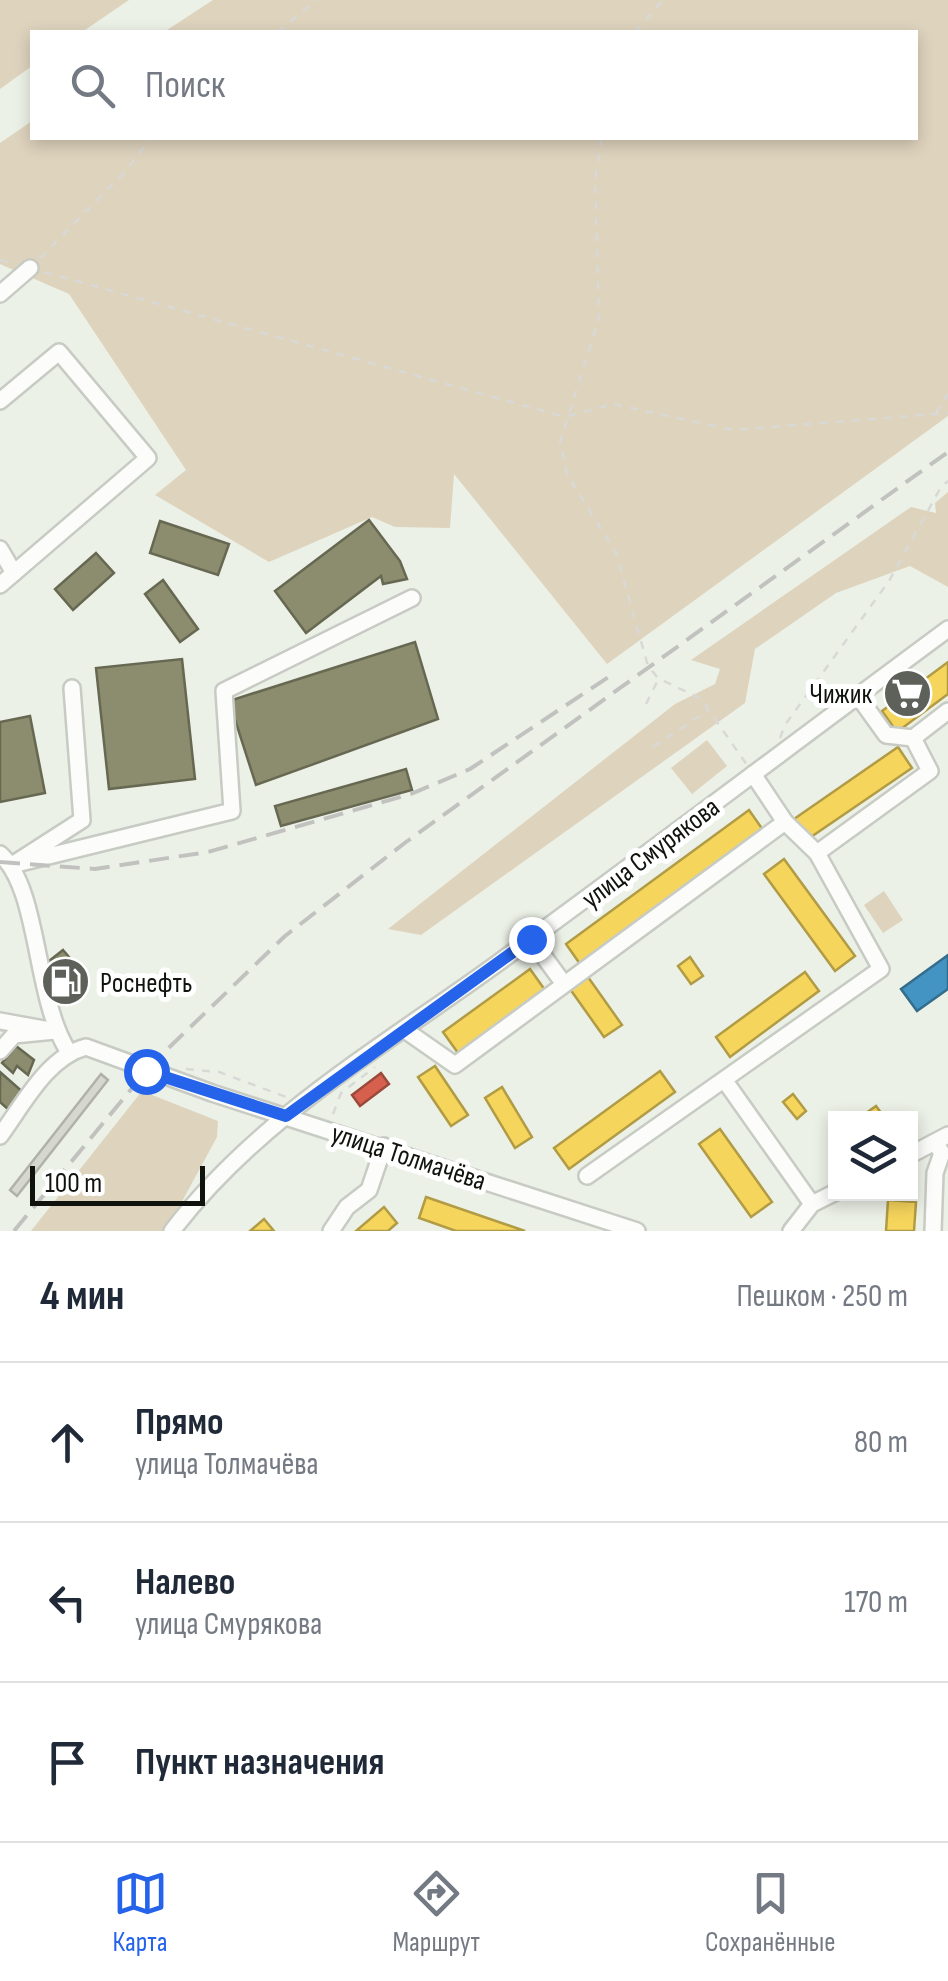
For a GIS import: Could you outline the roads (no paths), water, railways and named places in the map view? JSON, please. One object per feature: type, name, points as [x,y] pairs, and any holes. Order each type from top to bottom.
[{"type":"street","points":[[0,294],[30,268]]},
{"type":"street","points":[[0,402],[59,352],[148,458],[0,585]]},
{"type":"street","points":[[0,548],[14,574]]},
{"type":"street","points":[[6,859],[232,810],[224,691],[412,598]]},
{"type":"street","name":"улица Смурякова","points":[[172,1231],[226,1166],[286,1116],[948,629]]},
{"type":"street","points":[[6,859],[82,820],[72,688]]},
{"type":"street","points":[[858,696],[886,735],[912,738],[948,711]]},
{"type":"street","points":[[817,853],[930,771],[912,738]]},
{"type":"street","points":[[587,1176],[880,969],[817,853],[785,822],[754,774]]},
{"type":"street","points":[[406,1030],[454,1065],[785,822]]},
{"type":"street","points":[[0,1136],[68,1052],[55,1031],[6,859]]},
{"type":"street","points":[[531,939],[564,984]]},
{"type":"street","points":[[0,1021],[55,1031]]},
{"type":"street","points":[[0,1051],[14,1035],[55,1031]]},
{"type":"street","name":"улица Толмачёва","points":[[68,1052],[86,1047],[636,1231]]},
{"type":"street","points":[[725,1081],[812,1204]]},
{"type":"street","points":[[330,1231],[368,1190],[384,1146]]},
{"type":"street","points":[[918,1153],[943,1146]]},
{"type":"street","points":[[933,1231],[935,1173],[943,1146]]},
{"type":"street","points":[[791,1231],[812,1204],[828,1196]]},
{"type":"railway","points":[[14,1231],[152,1064],[285,936],[406,842],[948,452]]},
{"type":"railway","points":[[0,862],[95,869],[208,852],[411,794],[470,769],[610,676]]},
{"type":"place","name":"Чижик","points":[[907,693]]},
{"type":"place","name":"Роснефть","points":[[65,982]]}]
